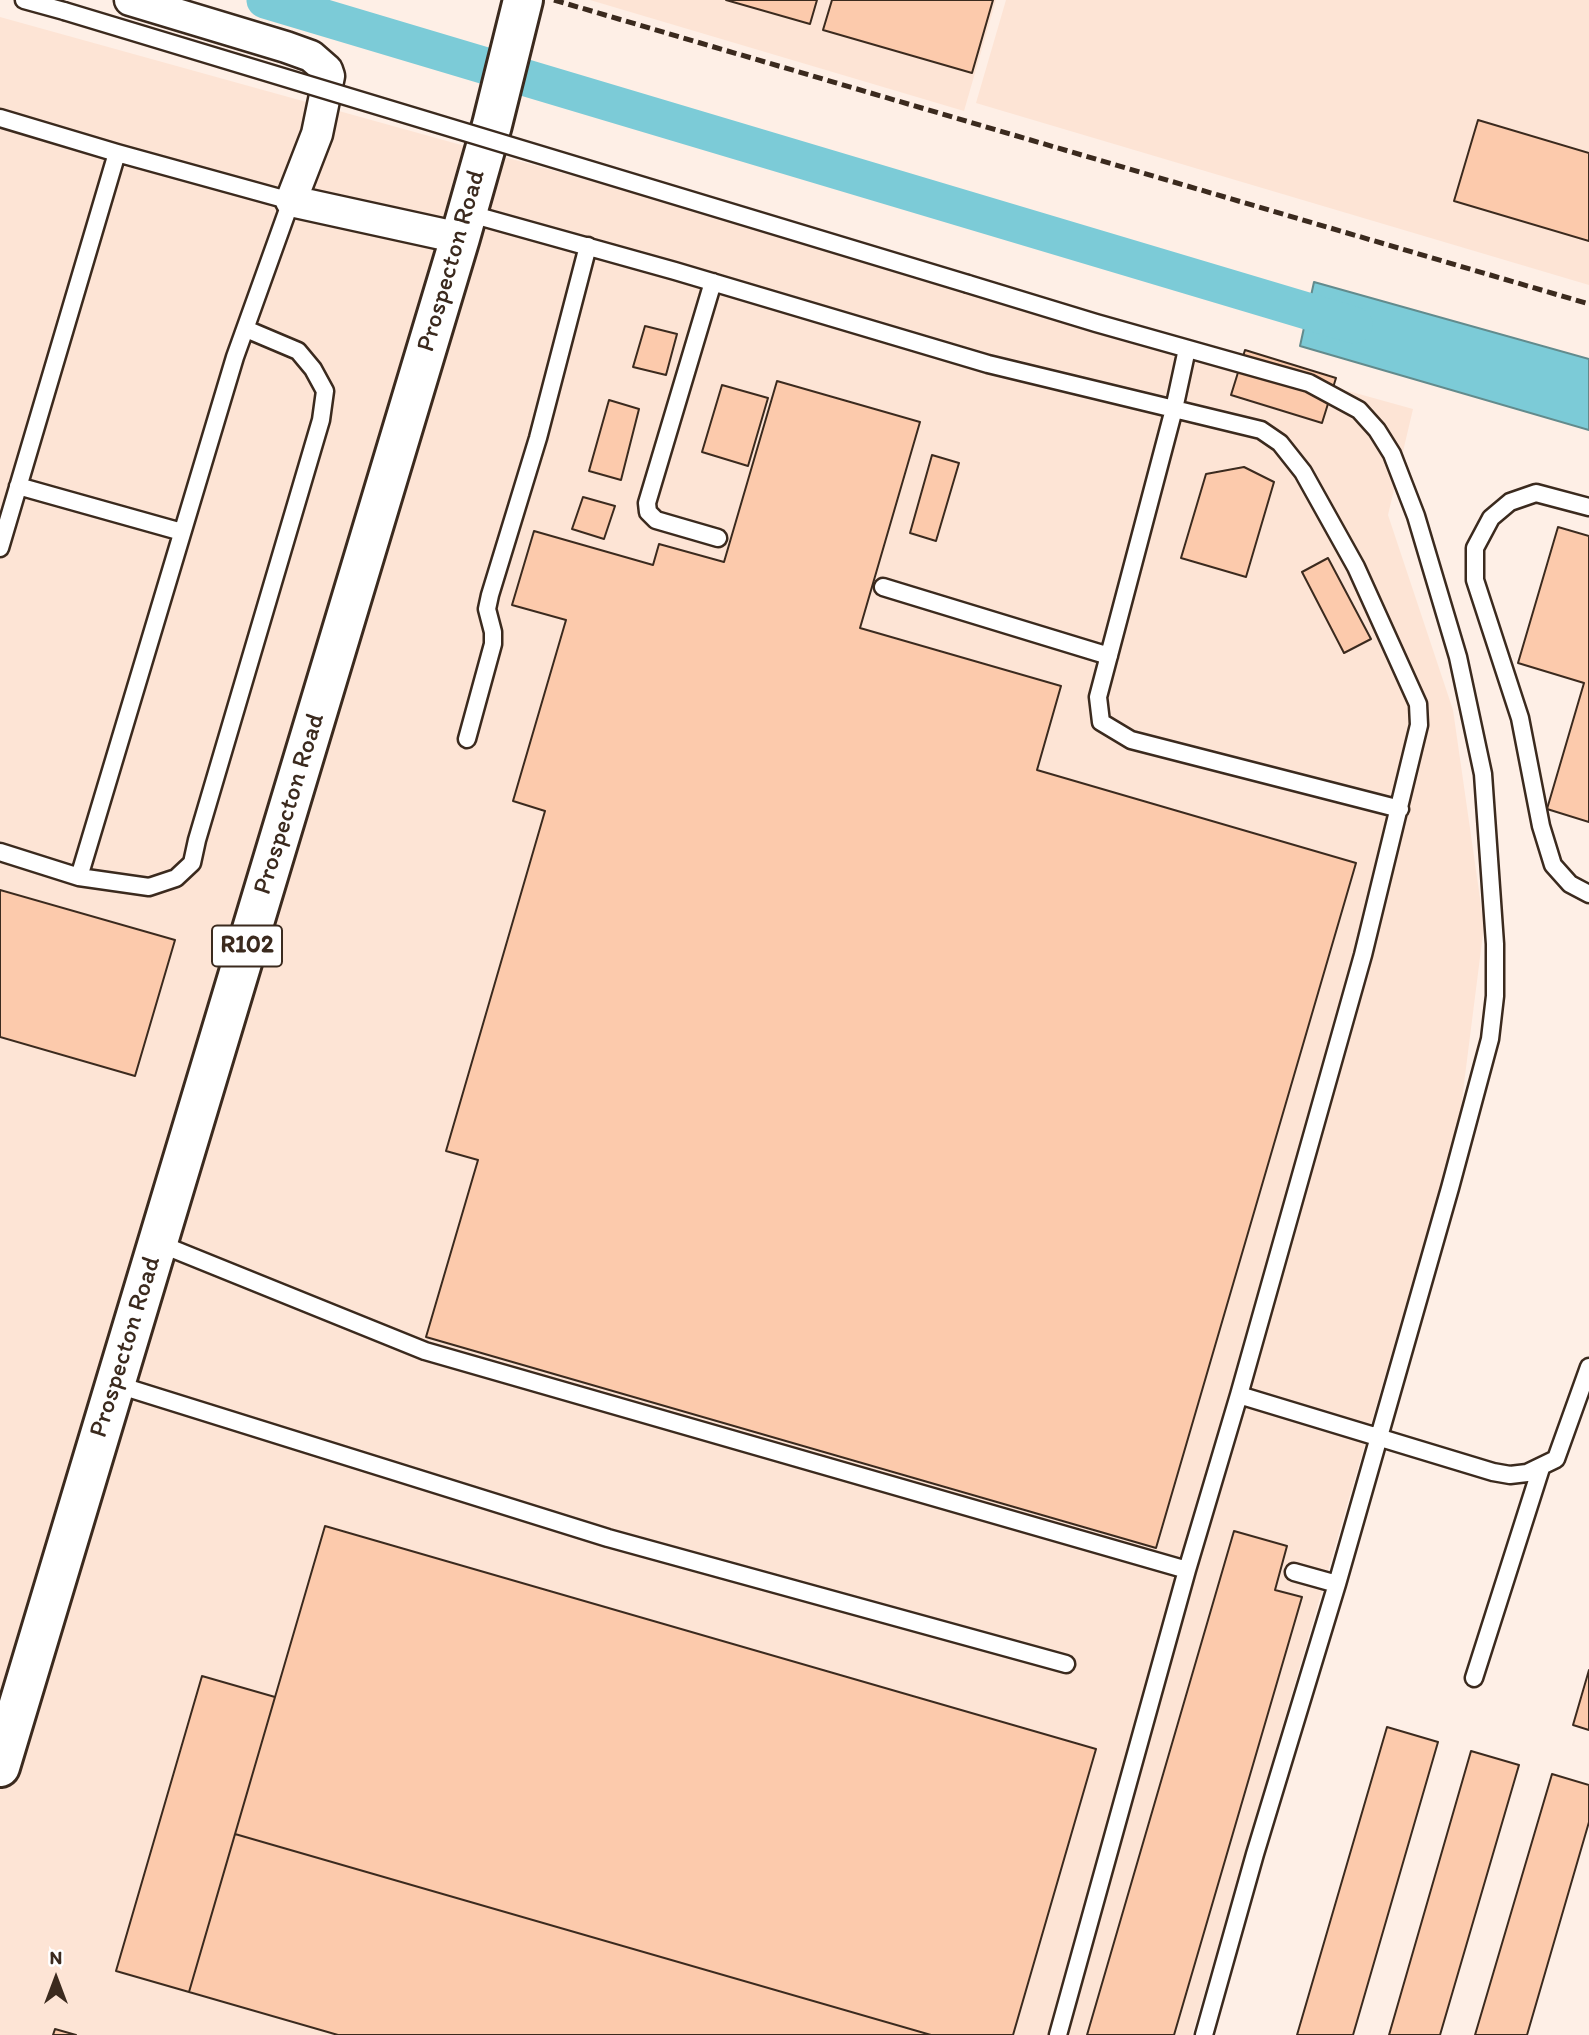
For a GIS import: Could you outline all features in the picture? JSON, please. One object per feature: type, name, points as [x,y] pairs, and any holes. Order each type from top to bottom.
[{"type":"main road","name":"Prospecton Road","points":[[0,1767],[6,1713],[115,1384],[158,1243],[464,225],[520,12]]},
{"type":"street","points":[[130,0],[286,47],[311,57],[327,70],[329,76],[317,134],[291,201],[464,225]]},
{"type":"lane","points":[[24,0],[968,284],[1309,383],[1359,410],[1377,430],[1401,474],[1416,516],[1458,657],[1482,774],[1495,944],[1495,996],[1490,1039],[1450,1188],[1337,1584],[1203,2035]]},
{"type":"lane","points":[[0,118],[291,201],[235,357],[79,877]]},
{"type":"lane","points":[[0,548],[117,153]]},
{"type":"lane","points":[[464,225],[588,246],[988,364],[1261,430],[1280,443],[1303,472],[1356,567],[1408,679],[1420,713],[1400,809],[1363,955],[1187,1570],[1058,2035]]},
{"type":"lane","points":[[467,739],[493,644],[488,609],[489,595],[538,438],[588,246]]},
{"type":"lane","points":[[713,282],[647,503],[648,512],[656,520],[718,538]]},
{"type":"lane","points":[[0,852],[79,877],[149,887],[176,878],[192,863],[321,420],[325,391],[313,369],[298,351],[246,329]]},
{"type":"lane","points":[[1187,349],[1174,409],[1098,697],[1101,722],[1113,732],[1131,740],[1400,809]]},
{"type":"lane","points":[[18,486],[182,533]]},
{"type":"lane","points":[[1589,507],[1536,493],[1510,502],[1491,518],[1475,548],[1475,580],[1520,718],[1542,826],[1553,865],[1570,884],[1589,894]]},
{"type":"lane","points":[[883,587],[1109,656]]},
{"type":"lane","points":[[158,1243],[425,1351],[1187,1570]]},
{"type":"lane","points":[[1239,1395],[1493,1472],[1527,1474],[1556,1459],[1589,1367]]},
{"type":"lane","points":[[115,1384],[608,1538],[1066,1664]]},
{"type":"lane","points":[[1474,1678],[1541,1468]]},
{"type":"lane","points":[[1294,1572],[1337,1584]]},
{"type":"shaded area","points":[[590,0],[996,0],[964,111]]},
{"type":"shaded area","points":[[1006,0],[1589,0],[1589,285],[976,103]]},
{"type":"shaded area","points":[[0,17],[1413,409],[1388,515],[1453,710],[1484,926],[1459,1123],[1192,2035],[0,2035]]},
{"type":"water","points":[[1314,282],[1589,359],[1589,430],[1300,346]]},
{"type":"building","points":[[726,0],[817,0],[810,24]]},
{"type":"building","points":[[832,0],[993,0],[972,73],[823,30]]},
{"type":"building","points":[[1478,120],[1589,153],[1589,241],[1454,201]]},
{"type":"building","points":[[645,326],[677,334],[666,375],[633,367]]},
{"type":"building","points":[[1245,350],[1336,378],[1322,423],[1231,395]]},
{"type":"building","points":[[777,381],[920,422],[860,628],[1061,686],[1037,770],[1356,863],[1156,1548],[426,1337],[478,1160],[446,1151],[545,811],[513,801],[566,620],[512,605],[534,531],[653,565],[659,544],[724,562]]},
{"type":"building","points":[[722,385],[768,398],[748,466],[702,452]]},
{"type":"building","points":[[609,400],[639,409],[621,480],[589,471]]},
{"type":"building","points":[[932,455],[959,463],[936,541],[910,533]]},
{"type":"building","points":[[1244,467],[1274,482],[1246,577],[1181,558],[1206,474]]},
{"type":"building","points":[[583,497],[615,506],[604,539],[572,529]]},
{"type":"building","points":[[1558,527],[1589,536],[1589,822],[1547,809],[1584,683],[1518,663]]},
{"type":"building","points":[[1328,558],[1371,639],[1344,653],[1302,572]]},
{"type":"building","points":[[0,890],[175,940],[135,1076],[0,1037]]},
{"type":"building","points":[[325,1526],[1096,1749],[1013,2035],[931,2035],[235,1834]]},
{"type":"building","points":[[1234,1531],[1287,1546],[1275,1590],[1302,1597],[1174,2035],[1087,2035]]},
{"type":"building","points":[[1589,1670],[1589,1730],[1573,1725]]},
{"type":"building","points":[[202,1676],[275,1697],[189,1992],[116,1971]]},
{"type":"building","points":[[1387,1727],[1438,1742],[1353,2035],[1297,2035]]},
{"type":"building","points":[[1471,1751],[1519,1765],[1440,2035],[1389,2035]]},
{"type":"building","points":[[1552,1774],[1589,1785],[1589,1822],[1527,2035],[1475,2035]]},
{"type":"building","points":[[235,1834],[931,2035],[338,2035],[189,1992]]},
{"type":"building","points":[[55,2029],[76,2035],[53,2035]]},
{"type":"waterway","points":[[265,0],[1354,325]]},
{"type":"railway","points":[[554,0],[1589,304]]}]
